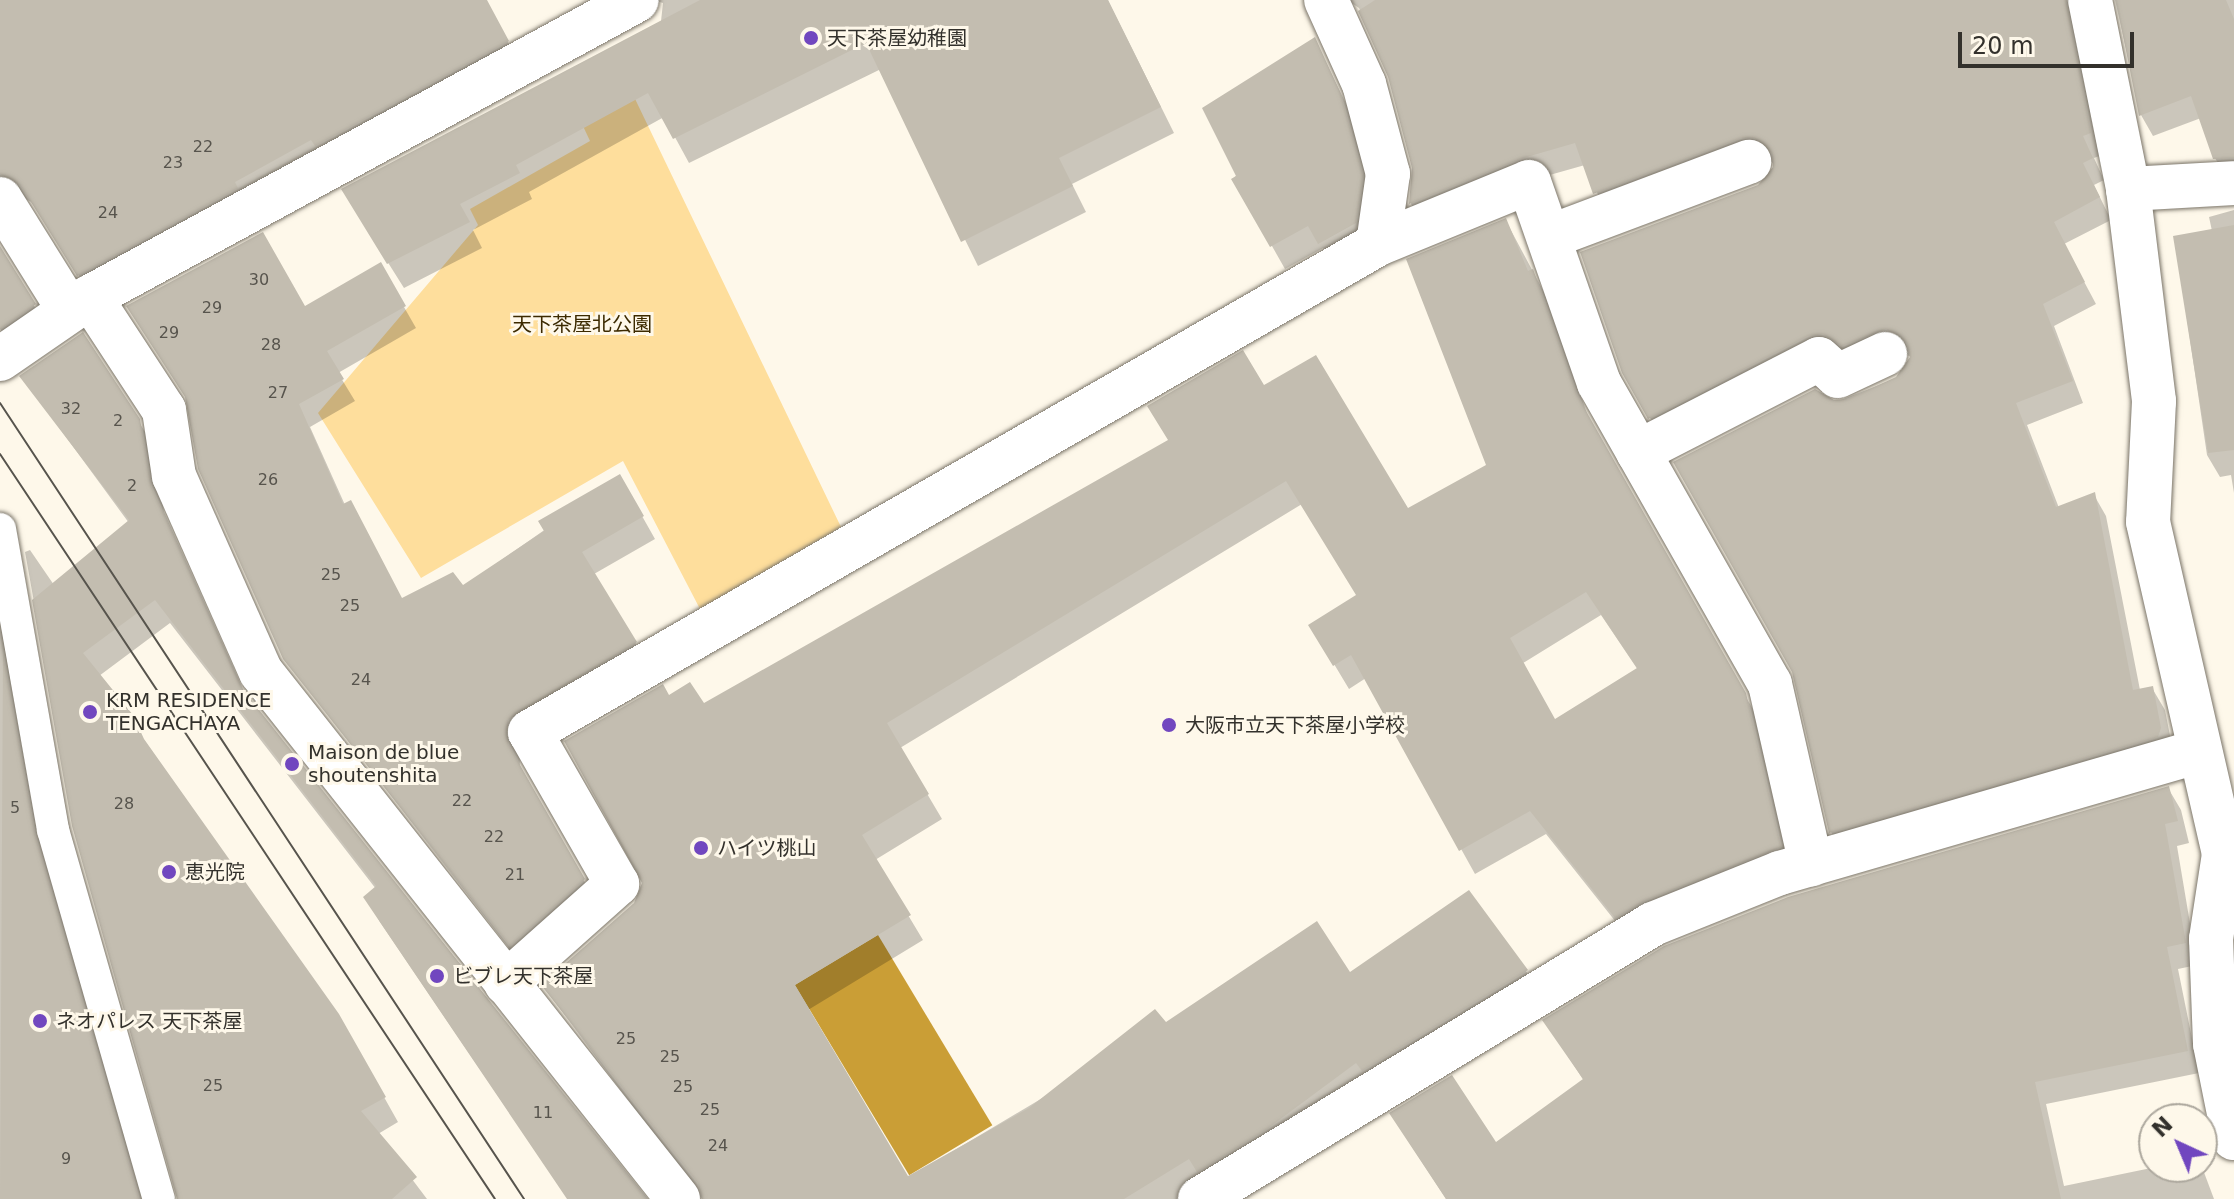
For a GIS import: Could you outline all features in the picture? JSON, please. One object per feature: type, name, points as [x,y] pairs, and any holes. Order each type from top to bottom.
[{"type":"street","points":[[0,359],[80,304],[637,0]]},
{"type":"street","points":[[1326,0],[1364,84],[1388,174],[1378,244]]},
{"type":"street","points":[[2090,0],[2128,189],[2154,401],[2148,522],[2199,751],[2229,853],[2211,939],[2215,1044],[2234,1138]]},
{"type":"street","points":[[1549,237],[1749,162]]},
{"type":"street","points":[[506,983],[617,884],[530,732],[1378,244],[1529,182],[1599,383],[1770,684],[1811,864]]},
{"type":"street","points":[[2128,189],[2234,183]]},
{"type":"street","points":[[0,199],[164,410],[174,476],[261,672],[678,1199]]},
{"type":"street","points":[[1638,452],[1819,359],[1838,376],[1885,354]]},
{"type":"street","points":[[1200,1199],[1653,924],[1811,864],[2199,751]]},
{"type":"lane","points":[[0,529],[53,830],[159,1199]]},
{"type":"green space","name":"天下茶屋北公園","points":[[612,51],[841,527],[700,609],[623,461],[421,578],[318,413],[478,225],[470,209],[590,141],[560,77]]},
{"type":"shaded area","points":[[878,935],[992,1125],[909,1175],[795,985]]},
{"type":"building","points":[[0,0],[487,0],[509,41],[315,146],[311,140],[235,182],[238,188],[77,276],[21,186],[0,174]]},
{"type":"building","points":[[700,0],[1108,0],[1161,107],[1059,158],[1073,186],[961,242],[866,43],[673,139],[648,93],[516,165],[520,173],[460,204],[470,222],[387,264],[341,189]]},
{"type":"building","points":[[1375,0],[2066,0],[2091,133],[2083,136],[2093,158],[2083,163],[2100,197],[2054,222],[2085,282],[2043,304],[2073,381],[2016,403],[2056,507],[2095,492],[2133,690],[2153,686],[2161,728],[2158,737],[1829,833],[1792,672],[1673,462],[1815,389],[1834,400],[1848,399],[1896,377],[1910,357],[1907,343],[1886,329],[1842,346],[1823,334],[1808,336],[1648,419],[1622,373],[1580,252],[1758,185],[1773,167],[1772,153],[1754,138],[1741,138],[1593,194],[1575,143],[1520,159],[1409,204],[1412,168],[1388,77],[1358,11]]},
{"type":"building","points":[[2116,0],[2226,0],[2234,19],[2234,158],[2213,159],[2191,96],[2139,116]]},
{"type":"building","points":[[1315,37],[1340,92],[1363,176],[1356,223],[1318,244],[1308,226],[1270,247],[1231,179],[1236,176],[1202,108]]},
{"type":"building","points":[[1506,218],[1528,271],[1533,269],[1577,395],[1746,693],[1781,847],[1644,901],[1615,918],[1530,811],[1459,851],[1351,655],[1333,666],[1308,625],[1356,595],[1286,481],[887,723],[929,794],[862,835],[911,915],[795,985],[908,1176],[1029,1108],[1155,1009],[1166,1022],[1317,921],[1350,972],[1469,890],[1528,970],[1362,1071],[1356,1063],[1267,1129],[1197,1172],[1189,1159],[1124,1199],[702,1199],[698,1183],[541,985],[634,903],[642,883],[564,741],[663,684],[669,695],[690,682],[704,703],[1168,440],[1147,406],[1243,350],[1264,385],[1316,355],[1408,508],[1486,465],[1406,259]],"holes":[[[1586,592],[1637,668],[1555,719],[1510,638]]]},
{"type":"building","points":[[2234,225],[2234,450],[2208,453],[2173,236]]},
{"type":"building","points":[[263,232],[305,306],[381,262],[406,306],[327,351],[344,379],[299,404],[343,504],[351,500],[402,598],[453,572],[463,585],[544,531],[538,521],[620,474],[644,516],[582,552],[637,642],[508,720],[508,744],[585,879],[510,946],[283,659],[198,469],[185,397],[126,306]]},
{"type":"building","points":[[0,246],[36,304],[0,329]]},
{"type":"building","points":[[83,332],[140,419],[151,486],[241,687],[646,1199],[567,1199],[363,897],[376,886],[155,600],[83,653],[133,715],[144,739],[339,1014],[386,1097],[361,1111],[417,1177],[392,1199],[177,1199],[72,826],[32,600],[129,520],[19,376]]},
{"type":"building","points":[[3,654],[35,835],[139,1199],[0,1199]]},
{"type":"building","points":[[2169,786],[2178,821],[2165,824],[2186,943],[2167,947],[2188,1051],[2035,1082],[2061,1199],[1446,1199],[1389,1113],[1452,1075],[1496,1142],[1583,1079],[1542,1020],[1664,946],[1788,897]]},
{"type":"tram line","points":[[0,403],[524,1199]]},
{"type":"tram line","points":[[0,454],[495,1199]]},
{"type":"place","name":"天下茶屋幼稚園","points":[[811,38]]},
{"type":"place","name":"KRM RESIDENCE TENGACHAYA","points":[[90,712]]},
{"type":"place","name":"大阪市立天下茶屋小学校","points":[[1169,725]]},
{"type":"place","name":"Maison de blue shoutenshita","points":[[292,764]]},
{"type":"place","name":"ハイツ桃山","points":[[701,848]]},
{"type":"place","name":"恵光院","points":[[169,872]]},
{"type":"place","name":"ビブレ天下茶屋","points":[[437,976]]},
{"type":"place","name":"ネオパレス 天下茶屋","points":[[40,1021]]}]
